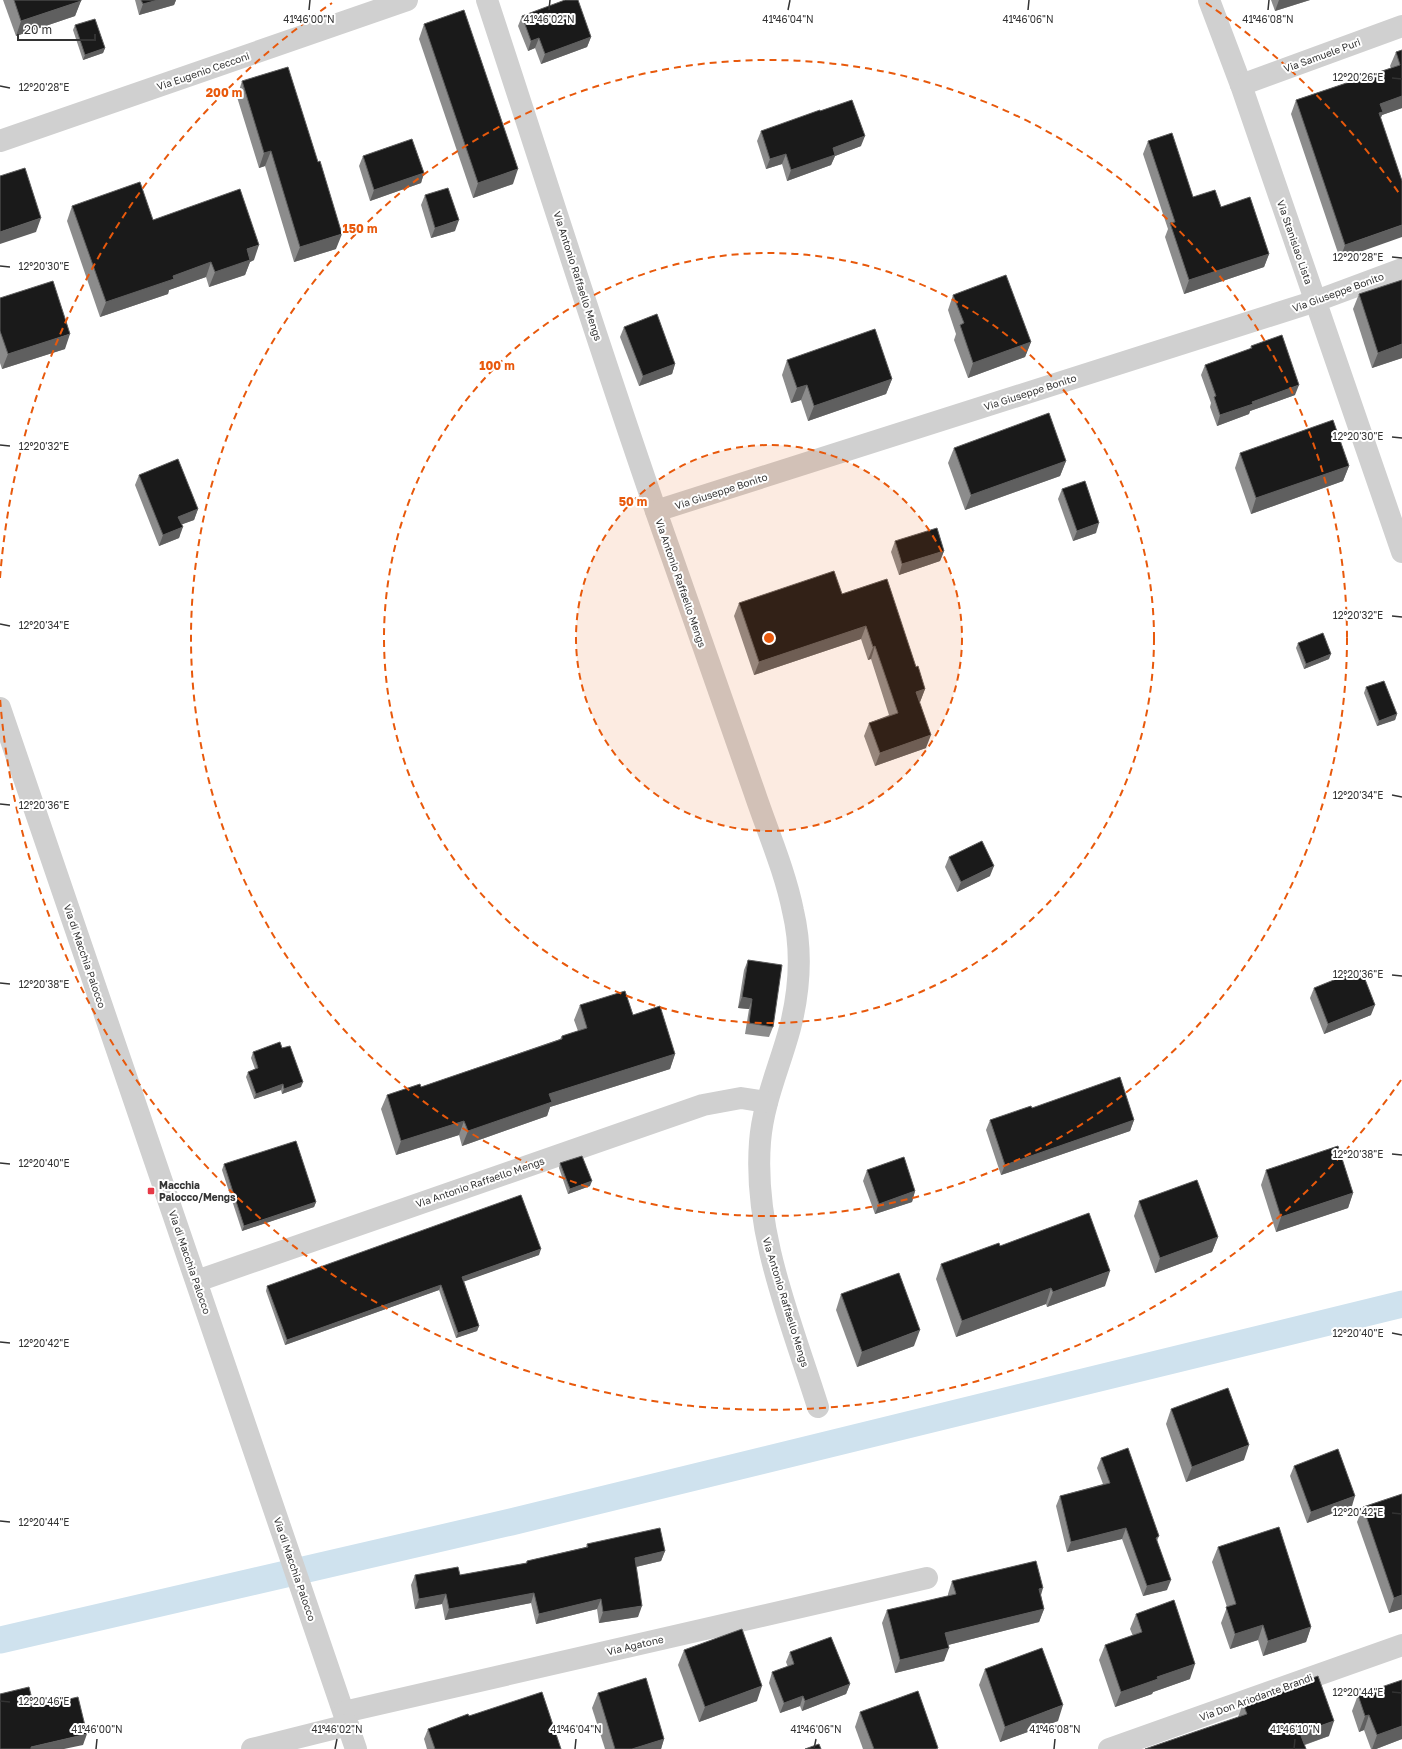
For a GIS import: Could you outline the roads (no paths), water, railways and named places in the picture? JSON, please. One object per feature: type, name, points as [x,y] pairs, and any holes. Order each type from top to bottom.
[{"type":"street","name":"Via Eugenio Cecconi","points":[[0,142],[407,0]]},
{"type":"street","name":"Via Antonio Raffaello Mengs","points":[[487,0],[656,511],[787,888],[796,923],[799,969],[794,1011],[767,1102],[759,1143],[760,1194],[764,1226],[772,1261],[818,1406]]},
{"type":"street","name":"Via Stanislao Lista","points":[[1209,0],[1241,85],[1402,552]]},
{"type":"street","name":"Via Samuele Puri","points":[[1241,85],[1402,26]]},
{"type":"street","name":"Via Giuseppe Bonito","points":[[656,511],[1316,301],[1402,269]]},
{"type":"street","name":"Via di Macchia Palocco","points":[[0,708],[356,1749]]},
{"type":"street","name":"Via Antonio Raffaello Mengs","points":[[197,1281],[703,1105],[741,1098],[767,1102]]},
{"type":"street","name":"Via Agatone","points":[[252,1749],[346,1718],[927,1578]]},
{"type":"street","name":"Via Don Ariodante Brandi","points":[[1109,1749],[1402,1645]]},
{"type":"waterway","points":[[0,1640],[511,1522],[1402,1304]]},
{"type":"place","name":"Macchia Palocco/Mengs","points":[[151,1191]]}]
